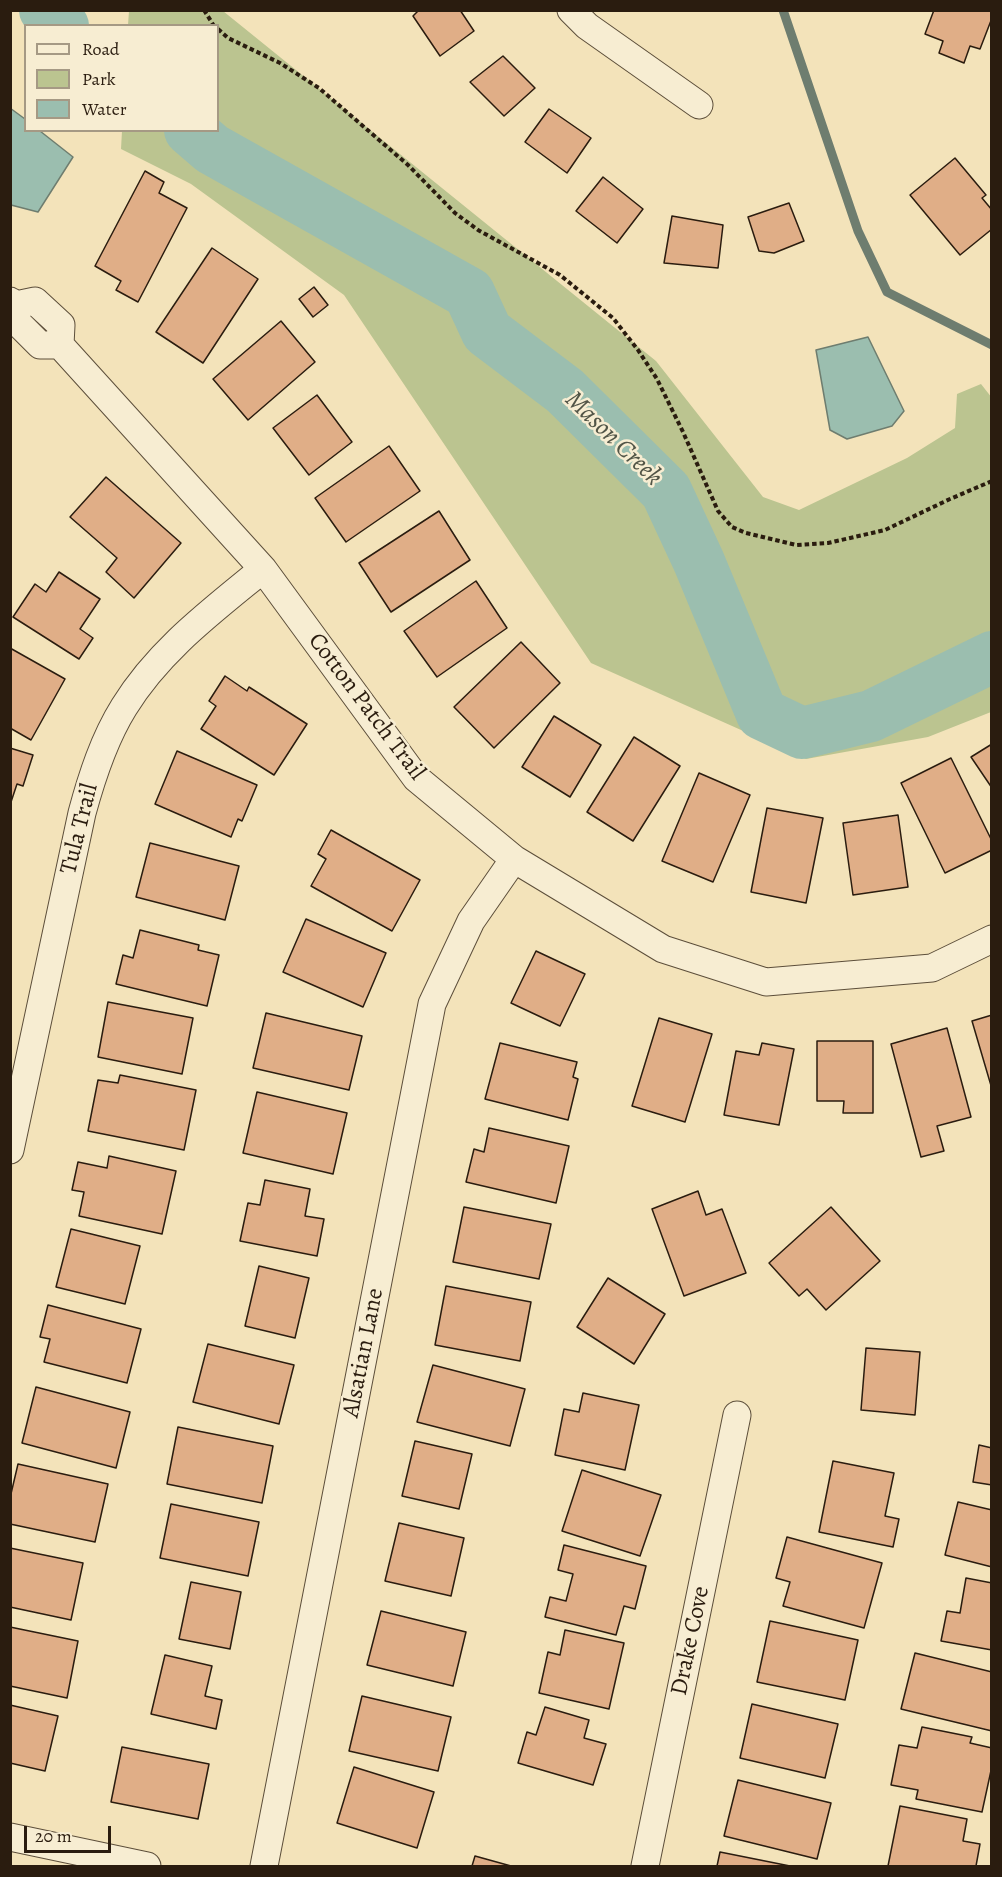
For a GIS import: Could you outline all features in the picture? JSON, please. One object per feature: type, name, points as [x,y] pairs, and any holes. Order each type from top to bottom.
[{"type":"street","points":[[571,10],[587,26],[699,105]]},
{"type":"street","name":"Cotton Patch Trail","points":[[13,303],[35,301],[61,325],[60,345],[263,569],[416,778],[514,859],[663,949],[766,982],[932,968],[992,939]]},
{"type":"street","name":"Tula Trail","points":[[10,1150],[82,813],[92,777],[106,742],[123,708],[144,678],[165,654],[184,634],[263,569]]},
{"type":"street","name":"Alsatian Lane","points":[[264,1866],[432,1005],[471,921],[514,859]]},
{"type":"street","name":"Drake Cove","points":[[645,1866],[737,1415]]},
{"type":"street","points":[[10,1837],[147,1866]]},
{"type":"path","points":[[204,10],[213,24]]},
{"type":"path","points":[[219,30],[228,38],[280,63],[318,88],[408,165],[455,213],[478,230],[560,274],[613,318],[657,379],[718,511],[732,527],[746,533],[796,545],[828,543],[885,530],[992,481]]},
{"type":"green space","points":[[129,11],[223,11],[656,361],[763,497],[799,510],[907,458],[955,428],[957,394],[981,384],[992,398],[991,712],[928,737],[806,759],[591,663],[344,295],[191,184],[121,149],[122,132],[219,132],[219,24],[128,24]]},
{"type":"water","points":[[10,108],[24,118],[24,132],[41,132],[73,157],[38,212],[11,205]]},
{"type":"water","points":[[868,337],[904,411],[892,426],[847,439],[830,430],[816,350]]},
{"type":"building","points":[[419,10],[460,10],[474,31],[440,56],[413,16]]},
{"type":"building","points":[[934,10],[992,10],[992,18],[980,49],[970,46],[964,63],[939,53],[943,41],[925,34]]},
{"type":"building","points":[[503,56],[535,88],[504,116],[470,82]]},
{"type":"building","points":[[549,109],[591,138],[567,173],[525,142]]},
{"type":"building","points":[[955,158],[986,195],[982,198],[992,210],[992,229],[960,255],[910,195]]},
{"type":"building","points":[[145,171],[164,182],[159,193],[187,208],[138,302],[116,290],[121,281],[95,266]]},
{"type":"building","points":[[603,177],[643,209],[617,243],[576,211]]},
{"type":"building","points":[[789,203],[804,241],[774,253],[759,251],[748,217]]},
{"type":"building","points":[[672,216],[723,225],[718,268],[664,263]]},
{"type":"building","points":[[212,248],[258,279],[203,363],[156,332]]},
{"type":"building","points":[[314,287],[328,305],[313,317],[299,299]]},
{"type":"building","points":[[281,321],[315,362],[248,420],[213,379]]},
{"type":"building","points":[[317,395],[352,442],[309,475],[273,428]]},
{"type":"building","points":[[389,446],[420,491],[346,542],[315,498]]},
{"type":"building","points":[[106,477],[181,543],[134,598],[106,572],[117,558],[70,517]]},
{"type":"building","points":[[439,511],[470,560],[391,612],[359,563]]},
{"type":"building","points":[[59,572],[100,599],[80,629],[93,638],[79,659],[13,617],[35,584],[46,592]]},
{"type":"building","points":[[476,581],[507,628],[437,677],[404,631]]},
{"type":"building","points":[[521,642],[560,683],[494,748],[454,707]]},
{"type":"building","points":[[10,648],[65,679],[31,740],[10,728]]},
{"type":"building","points":[[225,676],[247,691],[249,687],[307,724],[274,775],[201,729],[216,706],[209,701]]},
{"type":"building","points":[[554,716],[601,745],[570,797],[522,767]]},
{"type":"building","points":[[634,737],[680,766],[633,841],[587,812]]},
{"type":"building","points":[[992,744],[992,788],[971,757]]},
{"type":"building","points":[[10,748],[33,755],[23,786],[17,784],[10,805]]},
{"type":"building","points":[[177,751],[257,785],[242,821],[238,819],[231,837],[155,804]]},
{"type":"building","points":[[951,758],[992,841],[992,850],[945,873],[901,783]]},
{"type":"building","points":[[699,773],[750,795],[713,882],[662,861]]},
{"type":"building","points":[[767,808],[823,818],[806,903],[751,892]]},
{"type":"building","points":[[898,815],[908,887],[853,895],[843,823]]},
{"type":"building","points":[[331,830],[420,880],[392,931],[311,886],[326,859],[318,854]]},
{"type":"building","points":[[150,843],[239,866],[225,920],[136,897]]},
{"type":"building","points":[[306,919],[386,953],[363,1007],[283,972]]},
{"type":"building","points":[[140,930],[199,945],[198,950],[219,955],[207,1006],[116,984],[123,955],[133,958]]},
{"type":"building","points":[[536,951],[585,974],[560,1026],[511,1003]]},
{"type":"building","points":[[108,1002],[193,1018],[182,1074],[98,1057]]},
{"type":"building","points":[[266,1013],[362,1036],[349,1090],[253,1068]]},
{"type":"building","points":[[992,1015],[992,1089],[972,1021]]},
{"type":"building","points":[[659,1018],[712,1034],[685,1122],[632,1106]]},
{"type":"building","points":[[947,1028],[971,1117],[937,1126],[944,1151],[921,1157],[891,1044]]},
{"type":"building","points":[[817,1041],[873,1041],[873,1113],[843,1113],[844,1101],[817,1101]]},
{"type":"building","points":[[500,1043],[577,1062],[573,1077],[578,1079],[568,1120],[485,1099]]},
{"type":"building","points":[[762,1043],[794,1049],[779,1125],[724,1115],[736,1051],[759,1055]]},
{"type":"building","points":[[120,1075],[196,1090],[184,1150],[88,1131],[98,1080],[118,1083]]},
{"type":"building","points":[[257,1092],[347,1113],[333,1174],[243,1153]]},
{"type":"building","points":[[489,1128],[569,1146],[556,1203],[466,1182],[474,1149],[484,1152]]},
{"type":"building","points":[[109,1156],[176,1171],[162,1234],[79,1216],[84,1192],[72,1190],[78,1162],[107,1168]]},
{"type":"building","points":[[265,1180],[310,1189],[305,1216],[324,1219],[317,1256],[240,1241],[248,1203],[260,1205]]},
{"type":"building","points":[[698,1191],[706,1215],[722,1209],[746,1273],[684,1296],[652,1209]]},
{"type":"building","points":[[464,1207],[551,1224],[539,1279],[453,1262]]},
{"type":"building","points":[[831,1207],[880,1261],[826,1310],[807,1289],[799,1296],[769,1263]]},
{"type":"building","points":[[71,1229],[140,1246],[125,1304],[56,1287]]},
{"type":"building","points":[[259,1266],[309,1278],[295,1338],[245,1326]]},
{"type":"building","points":[[608,1278],[665,1314],[634,1364],[577,1327]]},
{"type":"building","points":[[446,1286],[531,1302],[520,1361],[435,1345]]},
{"type":"building","points":[[48,1305],[141,1329],[127,1383],[44,1362],[50,1339],[40,1337]]},
{"type":"building","points":[[208,1344],[294,1365],[279,1424],[193,1402]]},
{"type":"building","points":[[866,1348],[920,1352],[915,1415],[861,1410]]},
{"type":"building","points":[[433,1365],[525,1389],[510,1446],[417,1422]]},
{"type":"building","points":[[36,1387],[130,1412],[116,1468],[22,1443]]},
{"type":"building","points":[[583,1393],[639,1405],[625,1470],[555,1455],[564,1409],[579,1412]]},
{"type":"building","points":[[178,1427],[273,1446],[262,1503],[167,1484]]},
{"type":"building","points":[[415,1441],[472,1454],[459,1509],[402,1496]]},
{"type":"building","points":[[979,1445],[992,1448],[992,1485],[973,1482]]},
{"type":"building","points":[[833,1461],[894,1473],[885,1516],[899,1519],[893,1547],[819,1532]]},
{"type":"building","points":[[18,1464],[108,1484],[95,1542],[10,1524],[10,1498]]},
{"type":"building","points":[[582,1470],[661,1495],[640,1556],[562,1531]]},
{"type":"building","points":[[958,1502],[992,1510],[992,1567],[945,1555]]},
{"type":"building","points":[[171,1504],[259,1522],[248,1576],[160,1558]]},
{"type":"building","points":[[399,1523],[464,1538],[451,1596],[385,1581]]},
{"type":"building","points":[[787,1537],[882,1563],[864,1628],[783,1606],[790,1582],[776,1578]]},
{"type":"building","points":[[564,1545],[646,1566],[635,1609],[624,1606],[616,1635],[545,1617],[550,1597],[566,1601],[573,1574],[558,1570]]},
{"type":"building","points":[[10,1548],[83,1563],[71,1620],[10,1607]]},
{"type":"building","points":[[966,1578],[992,1583],[992,1650],[941,1641],[947,1611],[960,1613]]},
{"type":"building","points":[[191,1582],[241,1592],[230,1649],[179,1639]]},
{"type":"building","points":[[381,1611],[466,1632],[453,1686],[367,1665]]},
{"type":"building","points":[[770,1621],[858,1640],[845,1700],[757,1682]]},
{"type":"building","points":[[10,1627],[78,1641],[67,1698],[10,1686]]},
{"type":"building","points":[[565,1630],[624,1643],[609,1709],[539,1693],[548,1652],[560,1655]]},
{"type":"building","points":[[915,1653],[992,1672],[992,1731],[901,1709]]},
{"type":"building","points":[[165,1655],[212,1666],[205,1696],[222,1700],[216,1729],[151,1714]]},
{"type":"building","points":[[362,1696],[451,1717],[438,1771],[349,1751]]},
{"type":"building","points":[[752,1704],[838,1724],[825,1778],[740,1758]]},
{"type":"building","points":[[10,1705],[58,1716],[45,1771],[10,1763]]},
{"type":"building","points":[[545,1707],[589,1720],[584,1738],[606,1744],[593,1785],[518,1763],[527,1732],[536,1735]]},
{"type":"building","points":[[922,1727],[972,1737],[970,1743],[992,1748],[992,1766],[982,1812],[916,1799],[918,1790],[891,1785],[899,1745],[917,1748]]},
{"type":"building","points":[[122,1747],[209,1764],[198,1819],[111,1802]]},
{"type":"building","points":[[354,1767],[434,1792],[417,1848],[337,1823]]},
{"type":"building","points":[[738,1780],[831,1803],[817,1859],[724,1836]]},
{"type":"building","points":[[900,1806],[967,1819],[963,1841],[980,1844],[976,1866],[888,1866]]},
{"type":"building","points":[[720,1852],[790,1866],[717,1866]]},
{"type":"building","points":[[475,1856],[511,1866],[472,1866]]},
{"type":"waterway","name":"Mason Creek","points":[[45,10],[61,24]]},
{"type":"waterway","points":[[783,10],[858,231],[887,292],[992,345]]},
{"type":"waterway","name":"Mason Creek","points":[[192,132],[212,149],[469,293],[487,332],[565,391],[666,491],[699,562],[762,714],[802,733],[871,716],[992,657]]}]
